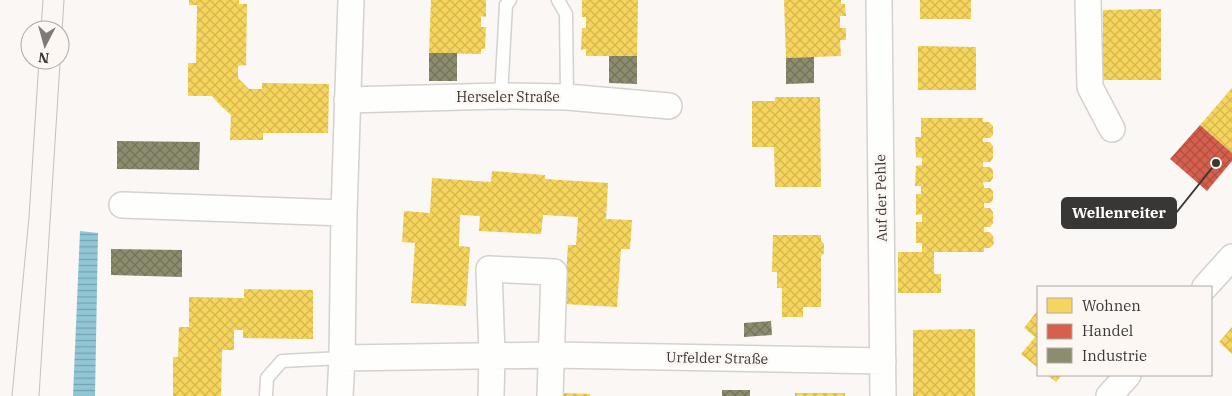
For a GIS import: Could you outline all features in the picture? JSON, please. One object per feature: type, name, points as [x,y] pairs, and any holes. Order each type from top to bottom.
[{"type":"street","points":[[340,396],[351,0]]},
{"type":"street","name":"Auf der Pehle","points":[[879,0],[883,396]]},
{"type":"street","points":[[1088,0],[1090,87],[1112,128]]},
{"type":"street","name":"Herseler Straße","points":[[347,100],[501,96],[567,98],[669,106]]},
{"type":"street","points":[[122,205],[344,213]]},
{"type":"street","points":[[1206,286],[1232,257]]},
{"type":"street","points":[[491,396],[492,355],[489,269],[554,272],[550,396]]},
{"type":"street","name":"Urfelder Straße","points":[[342,358],[552,355],[883,361]]},
{"type":"street","points":[[1109,396],[1127,376]]},
{"type":"lane","points":[[501,96],[506,5],[510,0]]},
{"type":"lane","points":[[558,0],[566,14],[567,98]]},
{"type":"lane","points":[[266,396],[267,378],[282,361],[342,358]]},
{"type":"water","points":[[80,231],[98,233],[95,396],[73,396]]},
{"type":"building: Wohnen","points":[[189,0],[239,0],[239,4],[247,4],[246,65],[238,66],[238,78],[249,89],[262,89],[262,83],[329,84],[328,133],[263,133],[263,140],[230,140],[231,115],[212,96],[188,96],[188,63],[196,63],[197,5],[189,5]]},
{"type":"building: Wohnen","points":[[431,0],[486,0],[486,17],[481,16],[481,27],[486,27],[485,49],[481,49],[481,54],[429,53]]},
{"type":"building: Wohnen","points":[[582,0],[638,0],[637,56],[586,56],[586,49],[581,50],[582,28],[586,28],[586,17],[582,17]]},
{"type":"building: Wohnen","points":[[784,0],[841,0],[841,4],[845,4],[846,16],[840,16],[840,28],[846,28],[846,40],[840,40],[841,56],[786,58]]},
{"type":"building: Wohnen","points":[[920,0],[971,0],[971,19],[920,19]]},
{"type":"building: Wohnen","points":[[1161,9],[1161,80],[1103,80],[1103,10]]},
{"type":"building: Wohnen","points":[[918,46],[976,47],[976,90],[918,90]]},
{"type":"building: Wohnen","points":[[1232,88],[1232,153],[1200,125]]},
{"type":"building: Wohnen","points":[[775,97],[820,97],[821,187],[775,187],[774,147],[752,147],[752,101],[775,101]]},
{"type":"building: Wohnen","points":[[921,118],[983,118],[983,122],[989,122],[993,126],[993,135],[990,138],[983,138],[983,142],[990,142],[993,146],[993,158],[990,162],[983,162],[983,167],[990,167],[993,170],[993,178],[990,182],[983,182],[984,188],[990,188],[993,191],[993,200],[990,203],[984,203],[984,208],[990,208],[993,212],[993,223],[990,227],[984,227],[984,232],[990,232],[993,236],[994,244],[990,248],[984,248],[984,252],[934,252],[934,274],[941,274],[941,293],[898,293],[898,252],[922,252],[922,243],[916,243],[916,222],[922,222],[922,214],[916,215],[916,194],[921,194],[921,186],[915,186],[916,166],[922,165],[922,158],[916,157],[915,137],[921,137]]},
{"type":"building: Wohnen","points":[[492,171],[545,175],[545,179],[608,183],[606,219],[632,220],[630,249],[621,249],[617,307],[564,304],[568,245],[576,245],[578,217],[543,215],[541,234],[479,231],[480,216],[460,215],[459,246],[470,247],[466,306],[411,303],[415,243],[402,242],[404,211],[430,213],[432,178],[491,182]]},
{"type":"building: Wohnen","points":[[773,235],[821,235],[824,253],[821,256],[821,307],[803,307],[803,317],[782,317],[782,288],[777,288],[777,272],[772,272]]},
{"type":"building: Wohnen","points":[[244,289],[313,290],[313,339],[243,338],[243,330],[234,330],[234,350],[222,350],[221,396],[173,396],[173,357],[178,357],[179,327],[189,327],[189,297],[244,298]]},
{"type":"building: Wohnen","points":[[1037,311],[1037,367],[1021,354],[1035,337],[1024,328]]},
{"type":"building: Wohnen","points":[[1232,327],[1232,354],[1219,342]]},
{"type":"building: Wohnen","points":[[975,329],[975,396],[913,396],[913,330]]},
{"type":"building: Wohnen","points":[[1048,376],[1061,376],[1056,382]]},
{"type":"building: Wohnen","points":[[562,393],[590,394],[590,396],[562,396]]},
{"type":"building: Wohnen","points":[[795,393],[845,393],[845,396],[795,396]]},
{"type":"building: Handel","points":[[1200,125],[1232,153],[1232,161],[1207,191],[1170,159]]},
{"type":"building: Industrie","points":[[429,53],[457,53],[457,81],[429,81]]},
{"type":"building: Industrie","points":[[609,56],[637,56],[637,84],[609,83]]},
{"type":"building: Industrie","points":[[814,57],[814,83],[786,84],[786,58]]},
{"type":"building: Industrie","points":[[117,141],[200,142],[199,170],[117,169]]},
{"type":"building: Industrie","points":[[111,249],[182,250],[182,277],[111,275]]},
{"type":"building: Industrie","points":[[771,321],[772,335],[744,337],[744,323]]},
{"type":"building: Industrie","points":[[722,390],[750,390],[750,396],[722,396]]},
{"type":"tram line","points":[[42,20],[43,0]]},
{"type":"tram line","points":[[39,396],[64,0]]},
{"type":"tram line","points":[[12,396],[29,217],[38,70]]},
{"type":"place","name":"Wellenreiter","points":[[1216,163]]}]
